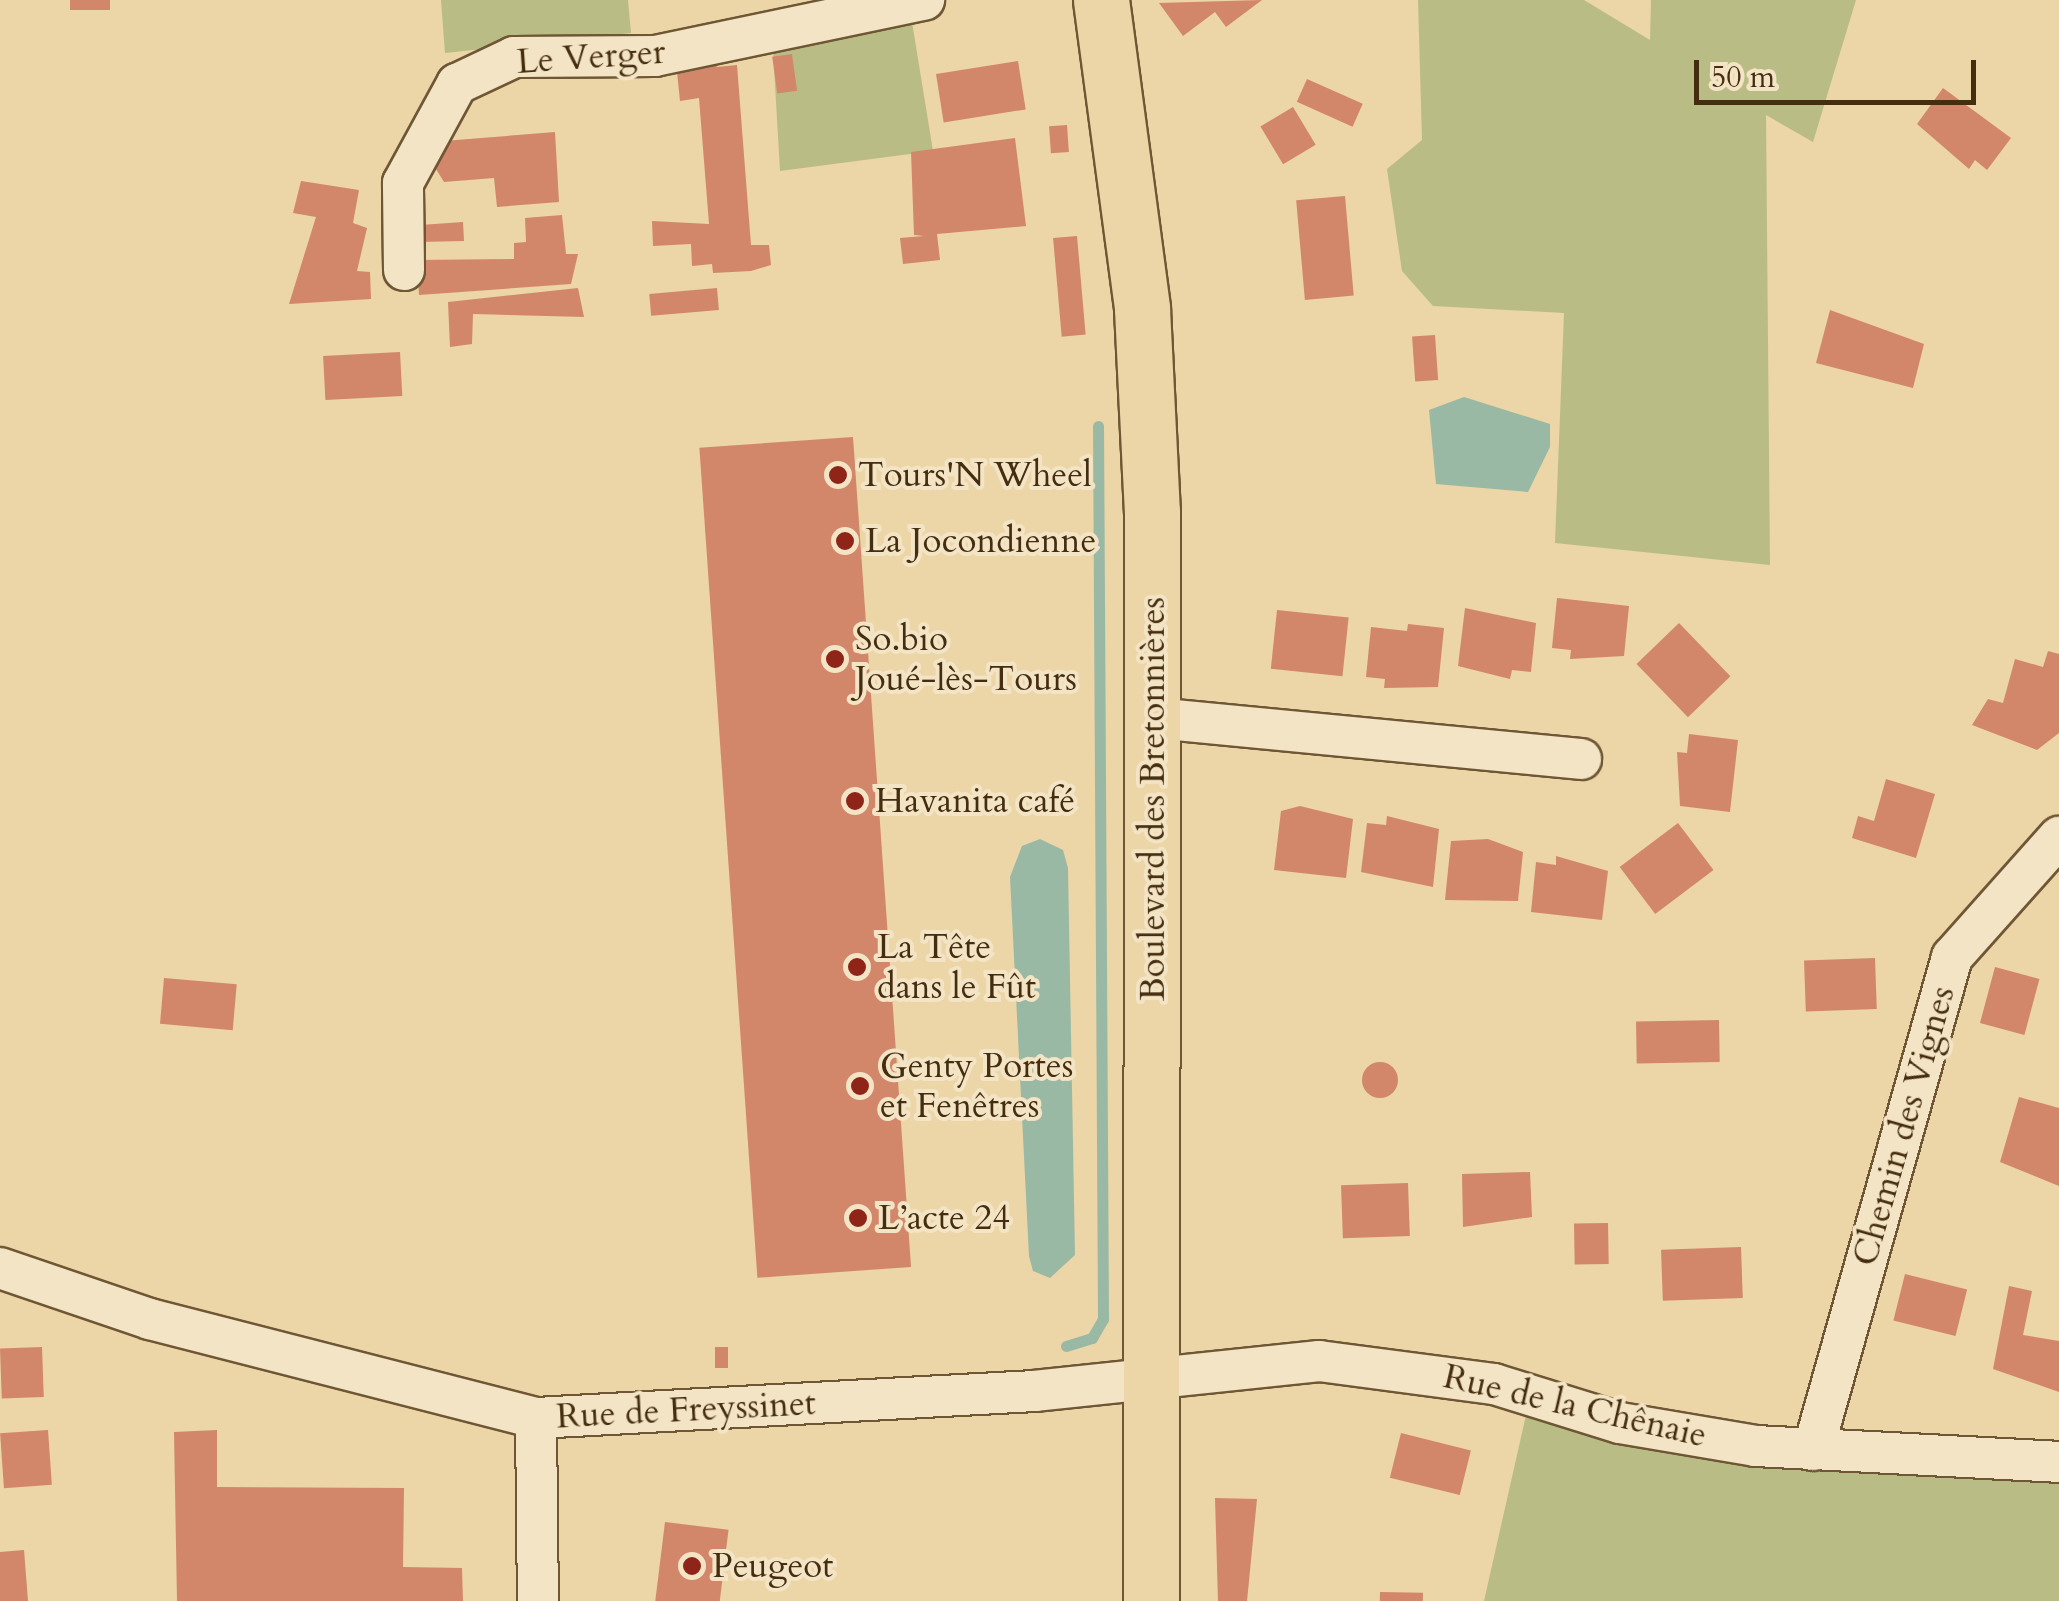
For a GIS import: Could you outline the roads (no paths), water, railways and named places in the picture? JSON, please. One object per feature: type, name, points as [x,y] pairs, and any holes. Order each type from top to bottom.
[{"type":"main road","name":"Boulevard des Bretonnières","points":[[1102,0],[1142,308],[1154,718],[1152,1601]]},
{"type":"street","name":"Le Verger","points":[[404,270],[404,183],[456,84],[514,57],[654,56],[924,0]]},
{"type":"street","points":[[1154,718],[1581,759]]},
{"type":"street","name":"Chemin des Vignes","points":[[1813,1450],[1952,957],[2059,837]]},
{"type":"street","name":"Rue de Freyssinet","points":[[0,1268],[150,1319],[536,1418],[1151,1378]]},
{"type":"street","name":"Rue de la Chênaie","points":[[1151,1378],[1319,1361],[1405,1369],[1531,1393],[1620,1423],[1813,1450],[2059,1462]]},
{"type":"street","points":[[536,1418],[538,1601]]},
{"type":"waterway","points":[[1066,1346],[1092,1338],[1103,1319],[1098,426]]},
{"type":"place","name":"Tours'N Wheel","points":[[838,475]]},
{"type":"place","name":"La Jocondienne","points":[[845,541]]},
{"type":"place","name":"So.bio Joué-lès-Tours","points":[[835,659]]},
{"type":"place","name":"Havanita café","points":[[855,801]]},
{"type":"place","name":"La Tête dans le Fût","points":[[857,967]]},
{"type":"place","name":"Genty Portes et Fenêtres","points":[[860,1086]]},
{"type":"place","name":"L’acte 24","points":[[858,1218]]},
{"type":"place","name":"Peugeot","points":[[692,1566]]}]
